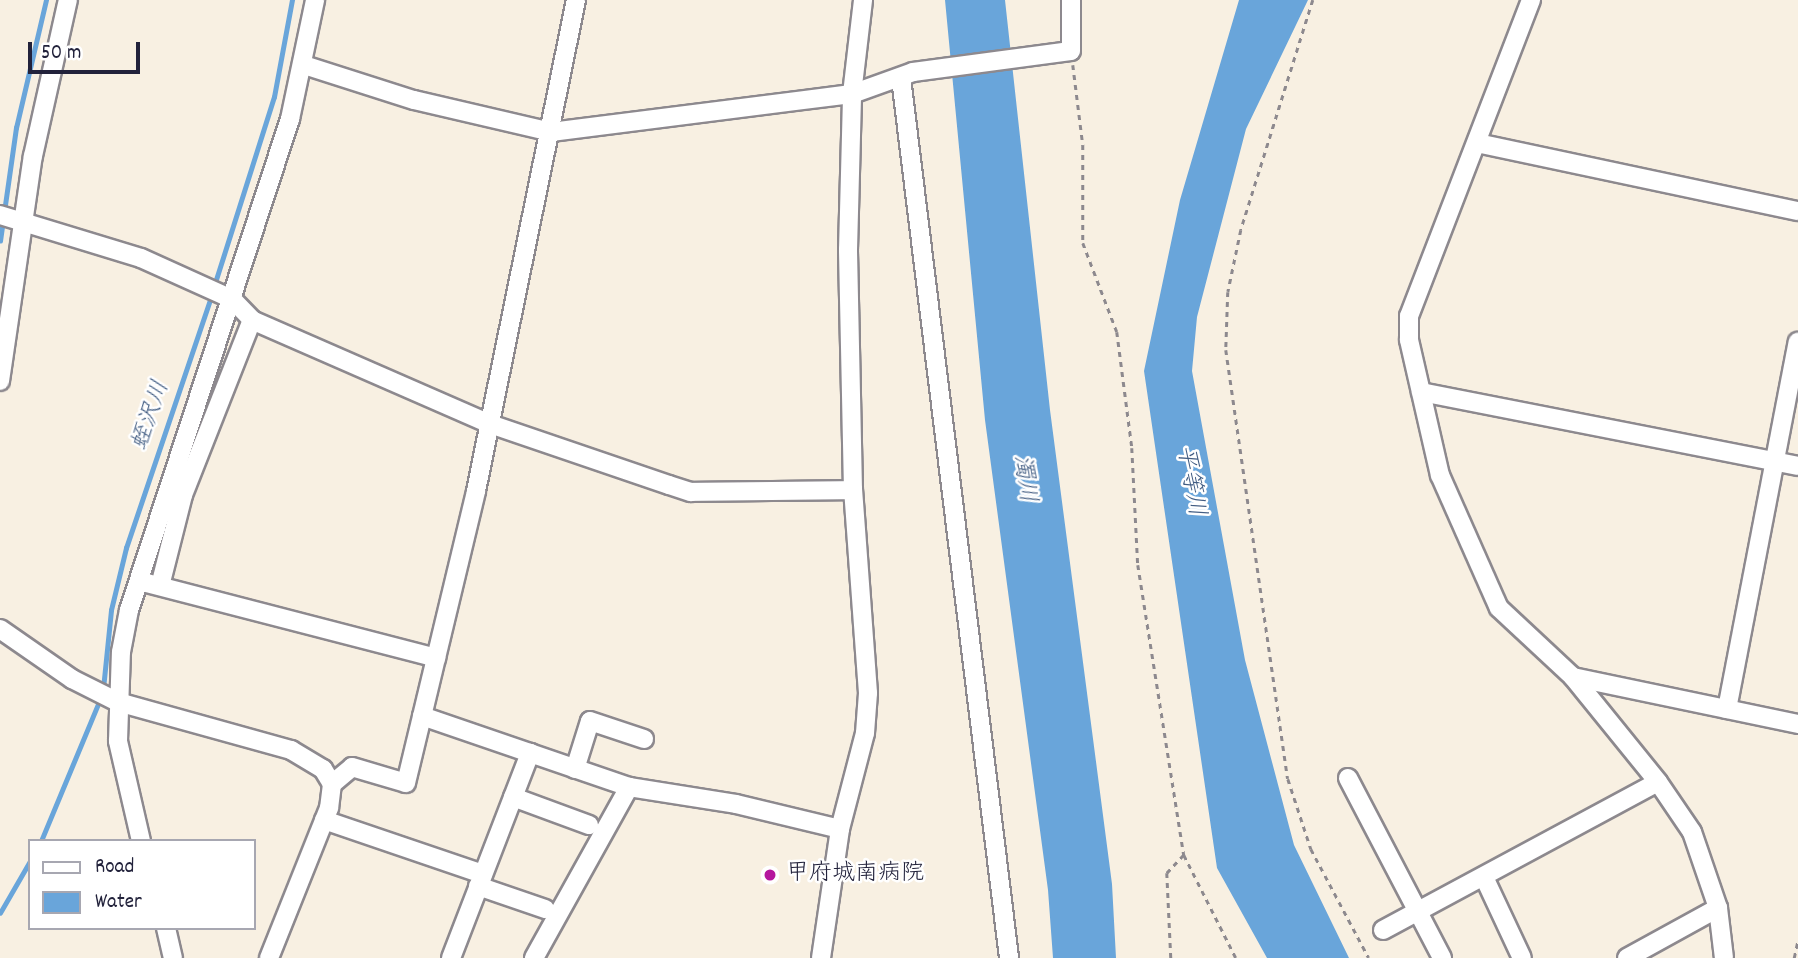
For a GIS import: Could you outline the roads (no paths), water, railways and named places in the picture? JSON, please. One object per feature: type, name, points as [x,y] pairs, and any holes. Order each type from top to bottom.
[{"type":"street","points":[[0,381],[13,220],[68,0]]},
{"type":"street","points":[[160,586],[170,514],[227,297],[304,65],[314,0]]},
{"type":"street","points":[[269,958],[324,820],[332,784],[352,767],[406,783],[490,424],[576,0]]},
{"type":"street","points":[[821,958],[840,829],[865,733],[868,693],[853,490],[848,250],[852,94],[863,0]]},
{"type":"street","points":[[304,65],[414,100],[551,132],[852,94],[907,75],[1064,52],[1071,0]]},
{"type":"street","points":[[1531,0],[1409,316],[1409,340],[1440,475],[1499,608],[1528,640],[1573,677],[1658,782],[1692,832],[1718,908],[1724,958]]},
{"type":"street","points":[[907,75],[1009,958]]},
{"type":"street","points":[[1477,143],[1798,211]]},
{"type":"street","points":[[13,220],[141,258],[204,284],[227,297],[251,320],[490,424],[691,492],[853,490]]},
{"type":"street","points":[[141,839],[107,696],[139,581],[251,320]]},
{"type":"street","points":[[1727,709],[1772,461],[1798,342]]},
{"type":"street","points":[[1421,392],[1798,466]]},
{"type":"street","points":[[139,581],[436,658]]},
{"type":"street","points":[[0,628],[107,696],[291,750],[323,769],[332,784]]},
{"type":"street","points":[[1573,677],[1798,724]]},
{"type":"street","points":[[422,716],[629,787],[736,804],[840,829]]},
{"type":"street","points":[[575,769],[590,721],[645,738]]},
{"type":"street","points":[[451,958],[530,753]]},
{"type":"street","points":[[1348,778],[1420,910],[1442,958]]},
{"type":"street","points":[[1383,930],[1658,782]]},
{"type":"street","points":[[534,958],[629,787]]},
{"type":"street","points":[[513,797],[589,825]]},
{"type":"street","points":[[324,820],[481,880],[545,909]]},
{"type":"street","points":[[1484,877],[1522,958]]},
{"type":"street","points":[[1627,958],[1718,908]]},
{"type":"street","points":[[166,930],[173,958]]},
{"type":"water","name":"濁川","points":[[945,0],[1005,0],[1050,410],[1112,884],[1116,958],[1053,958],[1048,890],[985,420]]},
{"type":"water","name":"平等川","points":[[1239,0],[1308,0],[1246,129],[1197,317],[1192,371],[1245,660],[1294,845],[1349,958],[1267,958],[1217,868],[1144,371],[1180,200]]},
{"type":"waterway","points":[[4,212],[16,128],[46,0]]},
{"type":"waterway","name":"蛭沢川","points":[[214,286],[274,97],[292,0]]},
{"type":"waterway","points":[[0,241],[3,220]]},
{"type":"waterway","name":"蛭沢川","points":[[103,689],[111,610],[126,548],[212,294]]},
{"type":"waterway","name":"蛭沢川","points":[[42,839],[101,697]]},
{"type":"waterway","name":"蛭沢川","points":[[0,913],[28,864]]},
{"type":"place","name":"甲府城南病院","points":[[770,875]]}]
